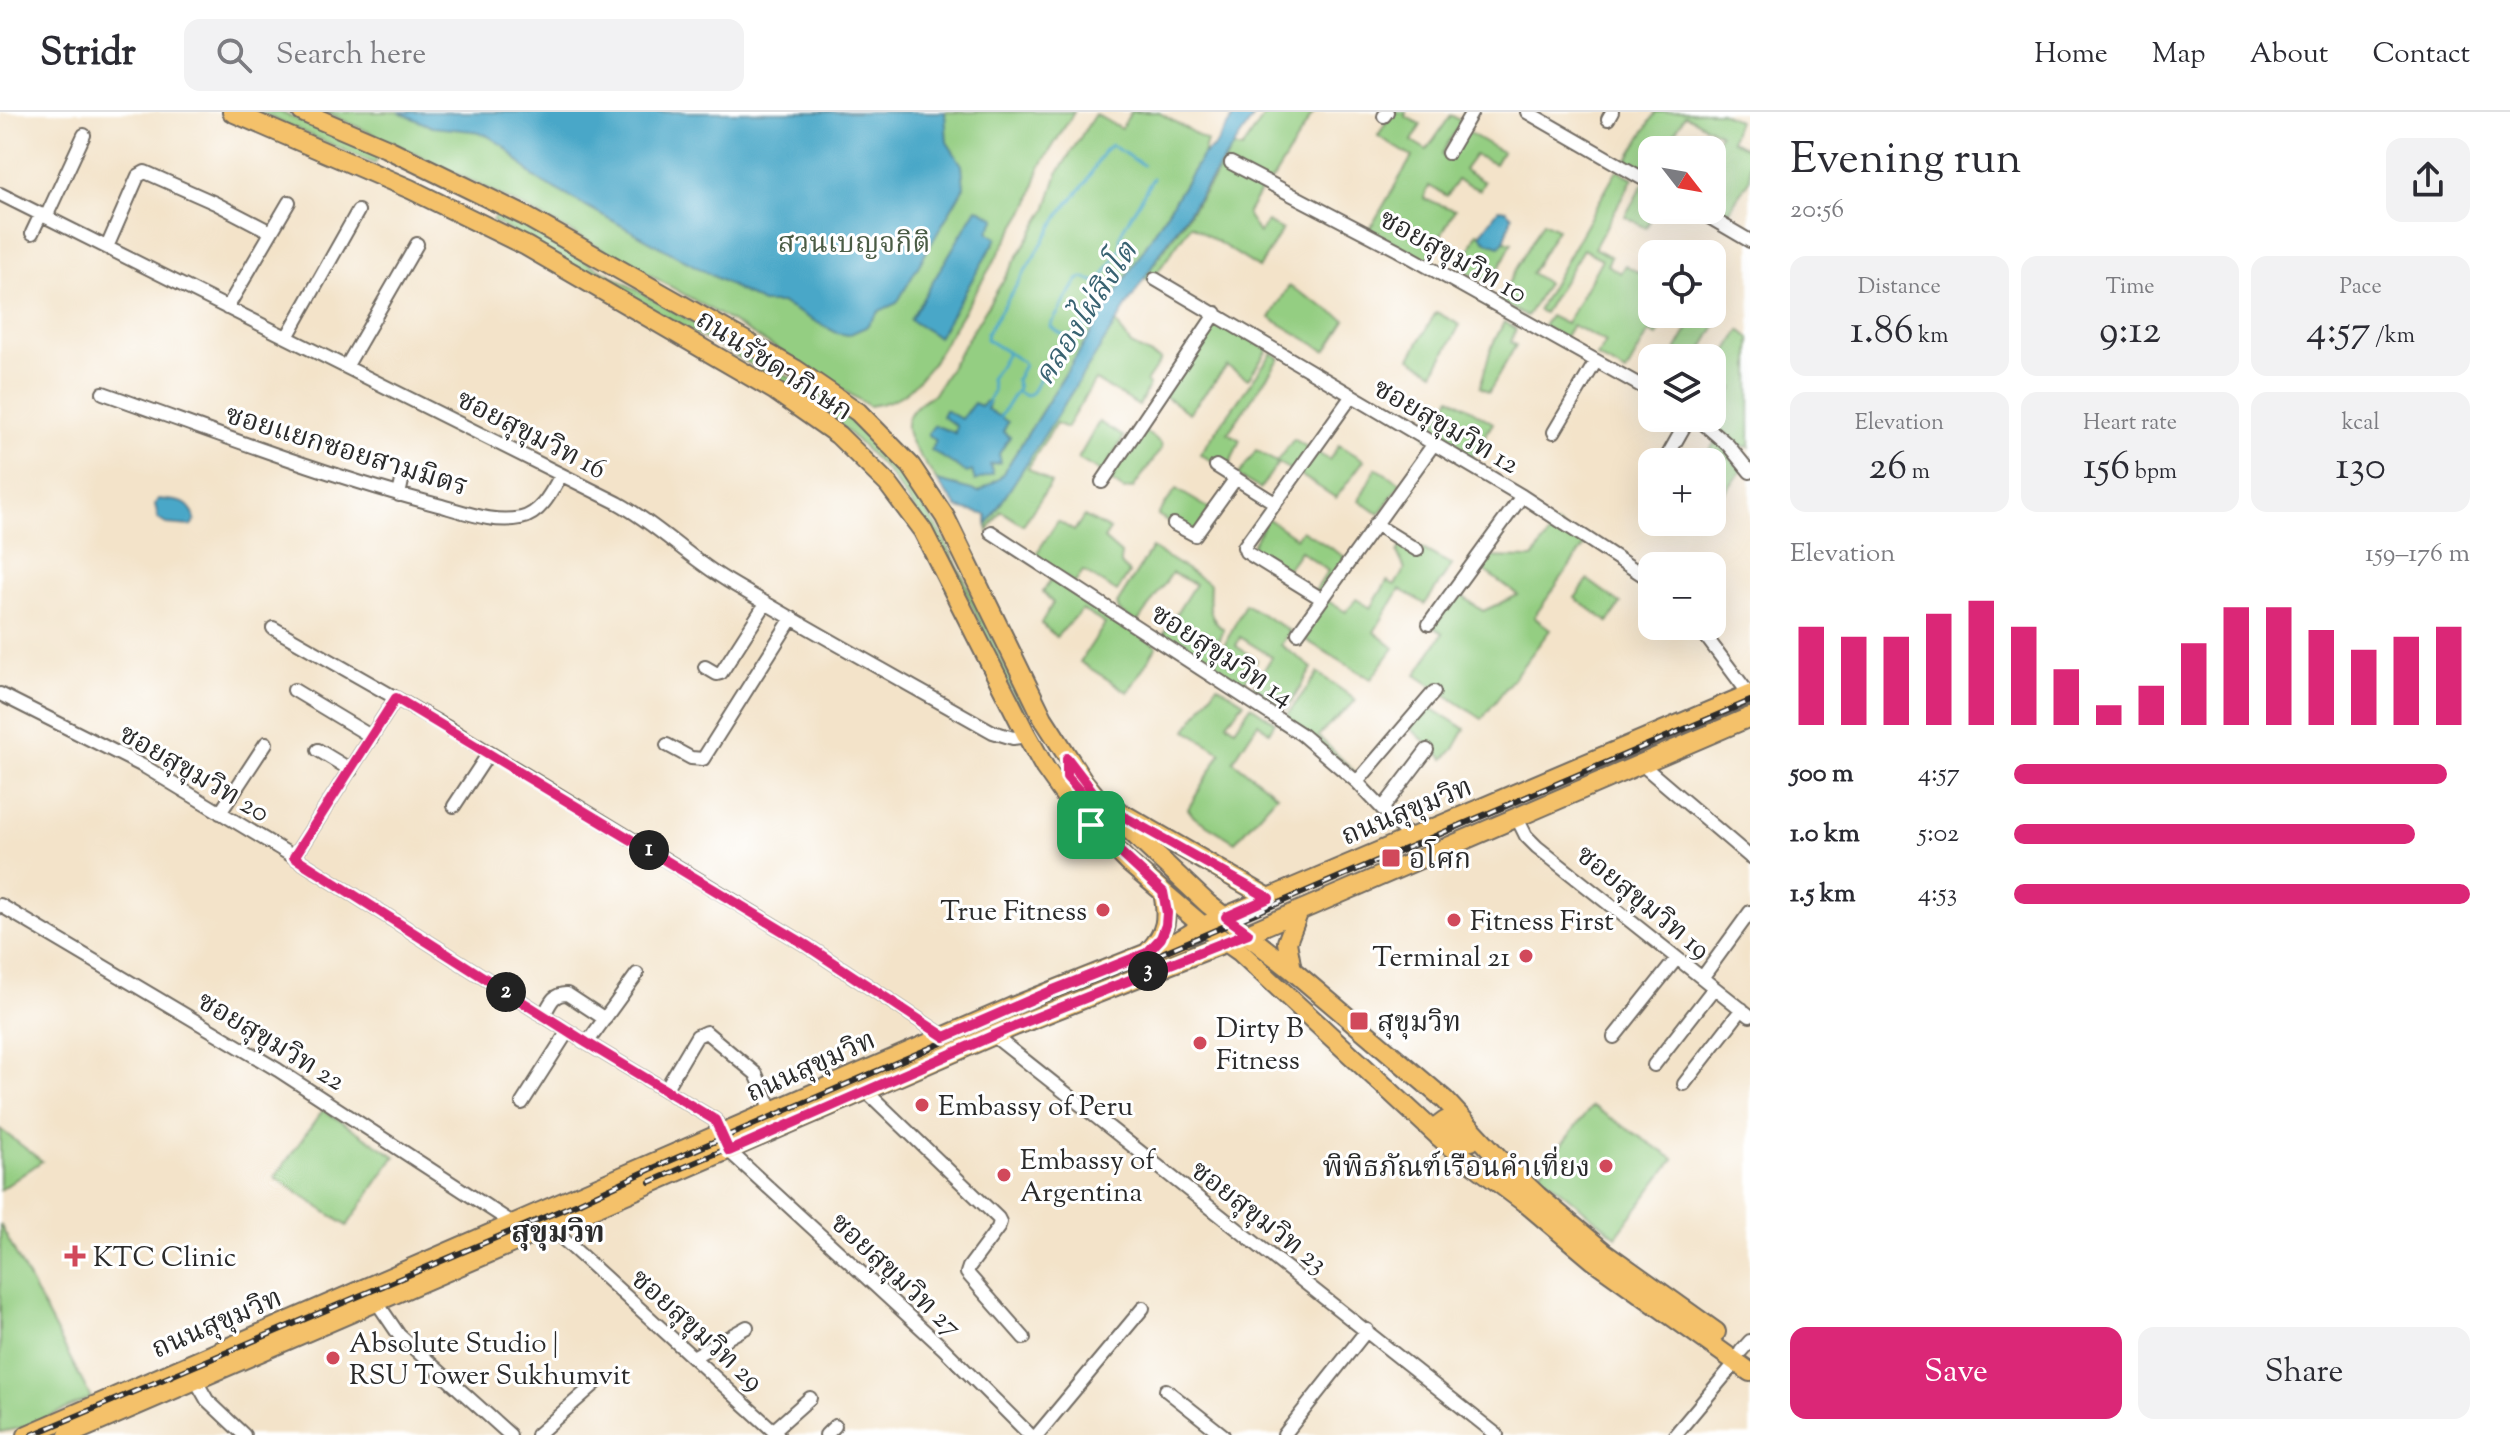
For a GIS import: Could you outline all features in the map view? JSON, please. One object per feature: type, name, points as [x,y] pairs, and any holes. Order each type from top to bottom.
[{"type":"main road","name":"ถนนรัชดาภิเษก","points":[[232,112],[490,227],[774,390],[818,419],[888,484],[923,531],[1027,736],[1059,788],[1091,825],[1163,892],[1227,942],[1384,1083],[1439,1137],[1528,1205],[1593,1260],[1745,1357]]},
{"type":"main road","name":"ถนนรัชดาภิเษก","points":[[302,112],[386,148],[523,215],[772,356],[858,412],[911,466],[945,517],[1043,718],[1067,758],[1103,805],[1142,844],[1226,917],[1454,1108],[1506,1166]]},
{"type":"main road","name":"ถนนสุขุมวิท","points":[[517,1232],[550,1227],[726,1142],[773,1112],[1750,694]]},
{"type":"main road","name":"ถนนสุขุมวิท","points":[[27,1435],[372,1294],[726,1142],[866,1091],[1127,980],[1227,942],[1750,717]]},
{"type":"main road","points":[[1067,758],[1067,777],[1103,818],[1101,828],[1091,825]]},
{"type":"main road","points":[[1103,805],[1269,898]]},
{"type":"main road","points":[[1147,953],[1161,938],[1166,925],[1163,892]]},
{"type":"main road","points":[[1292,970],[1287,942],[1299,911]]},
{"type":"main road","points":[[1439,1137],[1437,1127],[1445,1121],[1506,1166],[1604,1252],[1681,1305],[1745,1357]]},
{"type":"main road","name":"ถนนสุขุมวิท","points":[[68,1435],[195,1379],[372,1294]]},
{"type":"street","points":[[1448,153],[1472,112]]},
{"type":"street","points":[[1527,112],[1638,176]]},
{"type":"street","points":[[32,233],[84,135]]},
{"type":"street","name":"ซอยสุขุมวิท 10","points":[[1231,163],[1398,250],[1638,384]]},
{"type":"street","points":[[107,247],[138,176],[145,172],[271,232]]},
{"type":"street","name":"ซอยสุขุมวิท 16","points":[[0,194],[635,513],[718,575],[792,618],[993,732],[1013,738],[1027,736]]},
{"type":"street","points":[[227,308],[289,202]]},
{"type":"street","points":[[287,337],[358,211]]},
{"type":"street","points":[[1721,224],[1750,241]]},
{"type":"street","points":[[346,367],[417,244]]},
{"type":"street","name":"ซอยสุขุมวิท 12","points":[[1155,279],[1522,496],[1638,572]]},
{"type":"street","points":[[1102,482],[1216,313]]},
{"type":"street","points":[[1554,432],[1596,361]]},
{"type":"street","name":"ซอยแยกซอยสามมิตร","points":[[103,393],[371,487],[502,521],[533,513],[561,475]]},
{"type":"street","points":[[1322,599],[1244,549],[1351,397]]},
{"type":"street","points":[[1714,432],[1750,472]]},
{"type":"street","points":[[1298,633],[1433,445]]},
{"type":"street","points":[[1216,466],[1275,503]]},
{"type":"street","points":[[399,495],[403,476]]},
{"type":"street","points":[[1174,524],[1195,535],[1236,478]]},
{"type":"street","points":[[1429,624],[1522,496]]},
{"type":"street","points":[[1375,524],[1417,550]]},
{"type":"street","name":"ซอยสุขุมวิท 14","points":[[991,532],[1281,720],[1357,782],[1410,838]]},
{"type":"street","points":[[705,667],[721,673],[766,603]]},
{"type":"street","points":[[667,745],[691,758],[703,759],[792,618]]},
{"type":"street","points":[[273,628],[489,753],[794,938],[945,1037]]},
{"type":"street","points":[[1709,640],[1750,694]]},
{"type":"street","points":[[294,690],[372,737]]},
{"type":"street","points":[[1357,782],[1434,692]]},
{"type":"street","name":"ซอยสุขุมวิท 20","points":[[0,694],[145,767],[294,857],[587,1043],[715,1120],[726,1142]]},
{"type":"street","points":[[294,857],[396,698]]},
{"type":"street","points":[[220,813],[266,743]]},
{"type":"street","points":[[318,750],[351,770]]},
{"type":"street","points":[[1383,808],[1427,750]]},
{"type":"street","points":[[454,806],[489,753]]},
{"type":"street","points":[[1643,762],[1647,769],[1750,857]]},
{"type":"street","name":"ซอยสุขุมวิท 19","points":[[1516,816],[1526,836],[1537,847],[1746,1013]]},
{"type":"street","name":"ซอยสุขุมวิท 22","points":[[0,905],[278,1070],[517,1232]]},
{"type":"street","points":[[1702,978],[1749,915]]},
{"type":"street","points":[[1614,1037],[1677,958]]},
{"type":"street","points":[[587,1043],[637,974]]},
{"type":"street","points":[[1654,1065],[1714,988]]},
{"type":"street","points":[[544,1015],[555,996],[567,994],[605,1019]]},
{"type":"street","points":[[1684,1084],[1746,1013]]},
{"type":"street","points":[[522,1103],[568,1031]]},
{"type":"street","points":[[665,1090],[697,1036],[706,1032],[756,1074],[773,1112]]},
{"type":"street","name":"ซอยสุขุมวิท 23","points":[[994,1036],[1497,1435]]},
{"type":"street","points":[[866,1091],[998,1218],[998,1228],[967,1273],[1024,1338]]},
{"type":"street","name":"ซอยสุขุมวิท 27","points":[[726,1142],[1030,1435]]},
{"type":"street","name":"ซอยสุขุมวิท 29","points":[[550,1227],[776,1433]]},
{"type":"street","points":[[372,1294],[399,1335],[510,1435]]},
{"type":"street","points":[[1037,1435],[1143,1308]]},
{"type":"street","points":[[693,1357],[747,1327]]},
{"type":"street","points":[[1284,1435],[1367,1330]]},
{"type":"street","points":[[1675,1435],[1745,1357]]},
{"type":"street","points":[[195,1379],[207,1400],[244,1435]]},
{"type":"street","points":[[537,1435],[597,1382]]},
{"type":"street","points":[[1166,1390],[1223,1435]]},
{"type":"street","points":[[776,1433],[810,1398]]},
{"type":"green space","points":[[258,112],[280,112],[379,154],[375,164]]},
{"type":"green space","name":"สวนเบญจกิติ","points":[[325,112],[1074,112],[1040,167],[1030,202],[931,365],[898,398],[869,406],[737,325],[602,249],[465,178]]},
{"type":"green space","points":[[1131,112],[1158,112],[1207,141],[1203,155],[1000,478],[979,492],[937,481],[908,434],[910,414],[934,394],[1046,210],[1058,173],[1095,114],[1121,129]]},
{"type":"green space","points":[[1267,112],[1314,112],[1273,179],[1264,185],[1247,214],[1259,233],[1267,222],[1282,230],[1259,268],[1191,225],[1151,281],[1144,278],[1224,164],[1232,147],[1242,149]]},
{"type":"green space","points":[[1392,112],[1406,112],[1405,116],[1421,125],[1412,141],[1427,150],[1451,115],[1461,121],[1442,154],[1449,158],[1466,131],[1502,152],[1495,164],[1475,155],[1464,170],[1484,182],[1480,190],[1457,180],[1447,196],[1429,186],[1424,199],[1455,210],[1427,261],[1369,230],[1412,157],[1378,136]]},
{"type":"green space","points":[[1656,112],[1721,112],[1738,121],[1731,140],[1750,150],[1750,178],[1726,216],[1726,136],[1719,136],[1685,115],[1673,136],[1642,136]]},
{"type":"green space","points":[[1638,142],[1638,172],[1625,164]]},
{"type":"green space","points":[[1617,170],[1633,178],[1594,248],[1611,257],[1607,265],[1620,273],[1625,265],[1638,272],[1638,328],[1662,328],[1657,336],[1649,332],[1642,344],[1638,344],[1638,352],[1626,373],[1597,357],[1606,342],[1572,325],[1564,338],[1543,326],[1550,316],[1566,324],[1602,259],[1583,249],[1544,313],[1538,310]]},
{"type":"green space","points":[[1638,193],[1638,223],[1625,216]]},
{"type":"green space","points":[[498,211],[812,390],[839,410],[890,458],[940,531],[1033,729],[1028,728],[950,558],[887,471],[855,439],[831,416],[770,375],[492,221]]},
{"type":"green space","points":[[1543,222],[1557,229],[1531,273],[1547,283],[1527,317],[1498,301]]},
{"type":"green space","points":[[1477,233],[1512,243],[1491,284],[1461,270]]},
{"type":"green space","points":[[1289,286],[1346,320],[1326,351],[1270,318]]},
{"type":"green space","points":[[1436,312],[1460,325],[1434,372],[1410,358]]},
{"type":"green space","points":[[1217,318],[1268,350],[1248,379],[1227,366],[1189,413],[1163,395]]},
{"type":"green space","points":[[1116,322],[1131,345],[1161,360],[1146,382],[1149,385],[1139,406],[1095,380],[1066,428],[1056,423],[1028,468],[1051,483],[1023,525],[1001,511],[988,531],[987,525]]},
{"type":"green space","points":[[1504,322],[1516,329],[1511,342],[1516,345],[1489,392],[1480,387],[1491,348]]},
{"type":"green space","points":[[1689,328],[1715,328],[1705,344],[1680,344]]},
{"type":"green space","points":[[1740,330],[1750,338],[1750,447],[1742,446],[1738,450],[1719,432],[1726,432],[1726,401],[1734,388],[1726,384],[1726,354]]},
{"type":"green space","points":[[1272,353],[1280,358],[1228,433],[1240,440],[1227,470],[1200,454]]},
{"type":"green space","points":[[1451,397],[1493,423],[1469,461],[1426,437]]},
{"type":"green space","points":[[1099,422],[1124,437],[1102,473],[1078,459]]},
{"type":"green space","points":[[1141,429],[1161,443],[1162,448],[1133,488],[1124,490],[1108,479]]},
{"type":"green space","points":[[1294,439],[1310,449],[1294,472],[1278,463],[1260,489],[1238,476],[1256,450],[1276,462]]},
{"type":"green space","points":[[1716,440],[1723,448],[1711,448]]},
{"type":"green space","points":[[1339,445],[1364,460],[1336,498],[1299,474],[1315,451],[1329,460]]},
{"type":"green space","points":[[1726,452],[1742,470],[1726,491]]},
{"type":"green space","points":[[1376,468],[1401,483],[1379,514],[1359,500]]},
{"type":"green space","points":[[1176,489],[1210,509],[1196,531],[1158,515]]},
{"type":"green space","points":[[1084,516],[1110,530],[1104,539],[1121,554],[1121,564],[1129,573],[1117,592],[1083,571],[1075,583],[1034,557],[1058,521],[1074,531]]},
{"type":"green space","points":[[1267,518],[1296,538],[1302,530],[1345,557],[1321,594],[1315,591],[1328,571],[1300,551],[1285,573],[1249,551]]},
{"type":"green space","points":[[1556,524],[1586,543],[1534,617],[1550,630],[1482,719],[1416,675],[1443,633],[1432,626],[1455,591],[1483,611],[1518,595],[1475,564],[1479,557],[1533,558]]},
{"type":"green space","points":[[1402,545],[1419,547],[1452,565],[1425,604],[1400,589],[1374,632],[1394,648],[1371,679],[1299,636],[1326,600],[1346,612],[1356,599],[1371,608],[1387,581],[1395,585],[1405,569],[1397,552]]},
{"type":"green space","points":[[1152,548],[1210,584],[1212,615],[1224,630],[1207,667],[1161,638],[1195,584],[1172,573],[1137,623],[1119,611],[1117,604]]},
{"type":"green space","points":[[1053,576],[1157,646],[1128,692],[1080,662],[1105,624],[1082,610],[1056,637],[1041,623],[1053,603],[1043,592]]},
{"type":"green space","points":[[1588,580],[1621,604],[1608,622],[1575,598]]},
{"type":"green space","points":[[1245,604],[1290,631],[1281,645],[1312,668],[1287,709],[1253,687],[1272,657],[1240,637],[1236,646],[1257,660],[1241,688],[1212,670]]},
{"type":"green space","points":[[1318,673],[1356,700],[1318,736],[1358,775],[1285,718]]},
{"type":"green space","points":[[1217,685],[1244,702],[1227,723],[1235,729],[1251,706],[1275,722],[1269,732],[1258,723],[1233,761],[1277,795],[1235,842],[1194,817],[1188,809],[1221,753],[1187,730]]},
{"type":"green space","points":[[1428,706],[1465,729],[1454,749],[1444,759],[1409,727]]},
{"type":"green space","points":[[1592,1106],[1674,1159],[1616,1236],[1539,1173]]},
{"type":"green space","points":[[323,1110],[395,1156],[347,1226],[275,1177]]},
{"type":"green space","points":[[0,1129],[42,1161],[0,1190]]},
{"type":"green space","points":[[0,1224],[91,1398],[25,1427],[0,1432]]},
{"type":"water","name":"สวนเบญจกิติ","points":[[399,112],[945,112],[947,142],[962,165],[964,187],[897,303],[879,311],[866,327],[848,335],[837,333],[781,303],[762,303],[535,178],[504,146],[486,135],[432,127]]},
{"type":"water","points":[[1236,112],[1257,112],[1163,249],[987,525],[987,515],[958,508],[937,481],[979,492],[1000,478],[1203,155],[1215,146]]},
{"type":"water","points":[[977,208],[996,218],[988,232],[997,238],[938,337],[910,320]]},
{"type":"water","points":[[1499,209],[1506,210],[1512,216],[1500,246],[1487,242],[1480,235]]},
{"type":"water","points":[[986,401],[989,403],[987,409],[1008,422],[1003,432],[1010,437],[999,454],[1001,462],[990,465],[993,474],[975,481],[972,471],[967,473],[931,450],[936,441],[928,434],[934,425],[955,433],[956,426],[942,416],[945,410],[961,419],[974,403],[981,406]]},
{"type":"water","points":[[158,499],[177,501],[190,508],[195,520],[191,526],[166,524],[158,519],[155,504]]},
{"type":"waterway","name":"คลองไผ่สิงโต","points":[[1000,417],[1018,388],[1016,380],[1024,365],[986,339],[987,333],[1062,211],[1085,184],[1104,151],[1111,145],[1143,165]]},
{"type":"waterway","name":"คลองไผ่สิงโต","points":[[1067,338],[1050,326],[1078,280],[1083,278],[1097,282],[1102,278],[1121,248],[1123,229],[1153,178]]},
{"type":"waterway","name":"คลองไผ่สิงโต","points":[[1017,392],[1026,396],[1032,392],[1061,343],[1083,328],[1100,298]]},
{"type":"waterway","points":[[986,406],[993,391],[991,379],[1008,352]]},
{"type":"railway","points":[[32,1435],[578,1203],[1004,1016],[1148,959],[1750,701]]},
{"type":"railway","points":[[650,1182],[911,1069]]},
{"type":"place","name":"อโศก","points":[[1391,858]]},
{"type":"place","name":"True Fitness","points":[[1103,910]]},
{"type":"place","name":"Fitness First","points":[[1454,920]]},
{"type":"place","name":"Terminal 21","points":[[1526,956]]},
{"type":"place","name":"สุขุมวิท","points":[[1359,1021]]},
{"type":"place","name":"Dirty B Fitness","points":[[1200,1043]]},
{"type":"place","name":"Embassy of Peru","points":[[922,1105]]},
{"type":"place","name":"พิพิธภัณฑ์เรือนคำเที่ยง","points":[[1606,1166]]},
{"type":"place","name":"Embassy of Argentina","points":[[1004,1175]]},
{"type":"place","name":"KTC Clinic","points":[[75,1256]]},
{"type":"place","name":"Absolute Studio | RSU Tower Sukhumvit","points":[[333,1358]]},
{"type":"district","name":"สุขุมวิท","points":[[558,1232]]},
{"type":"route","points":[[396,698],[806,945],[945,1037],[1147,953],[1161,938],[1167,913],[1163,892],[1091,825],[1101,828],[1103,818],[1067,777],[1067,758],[1103,805],[1119,811],[1269,898],[1226,917],[1248,933],[1015,1026],[729,1151],[718,1122],[587,1043],[294,857],[396,698]]}]
